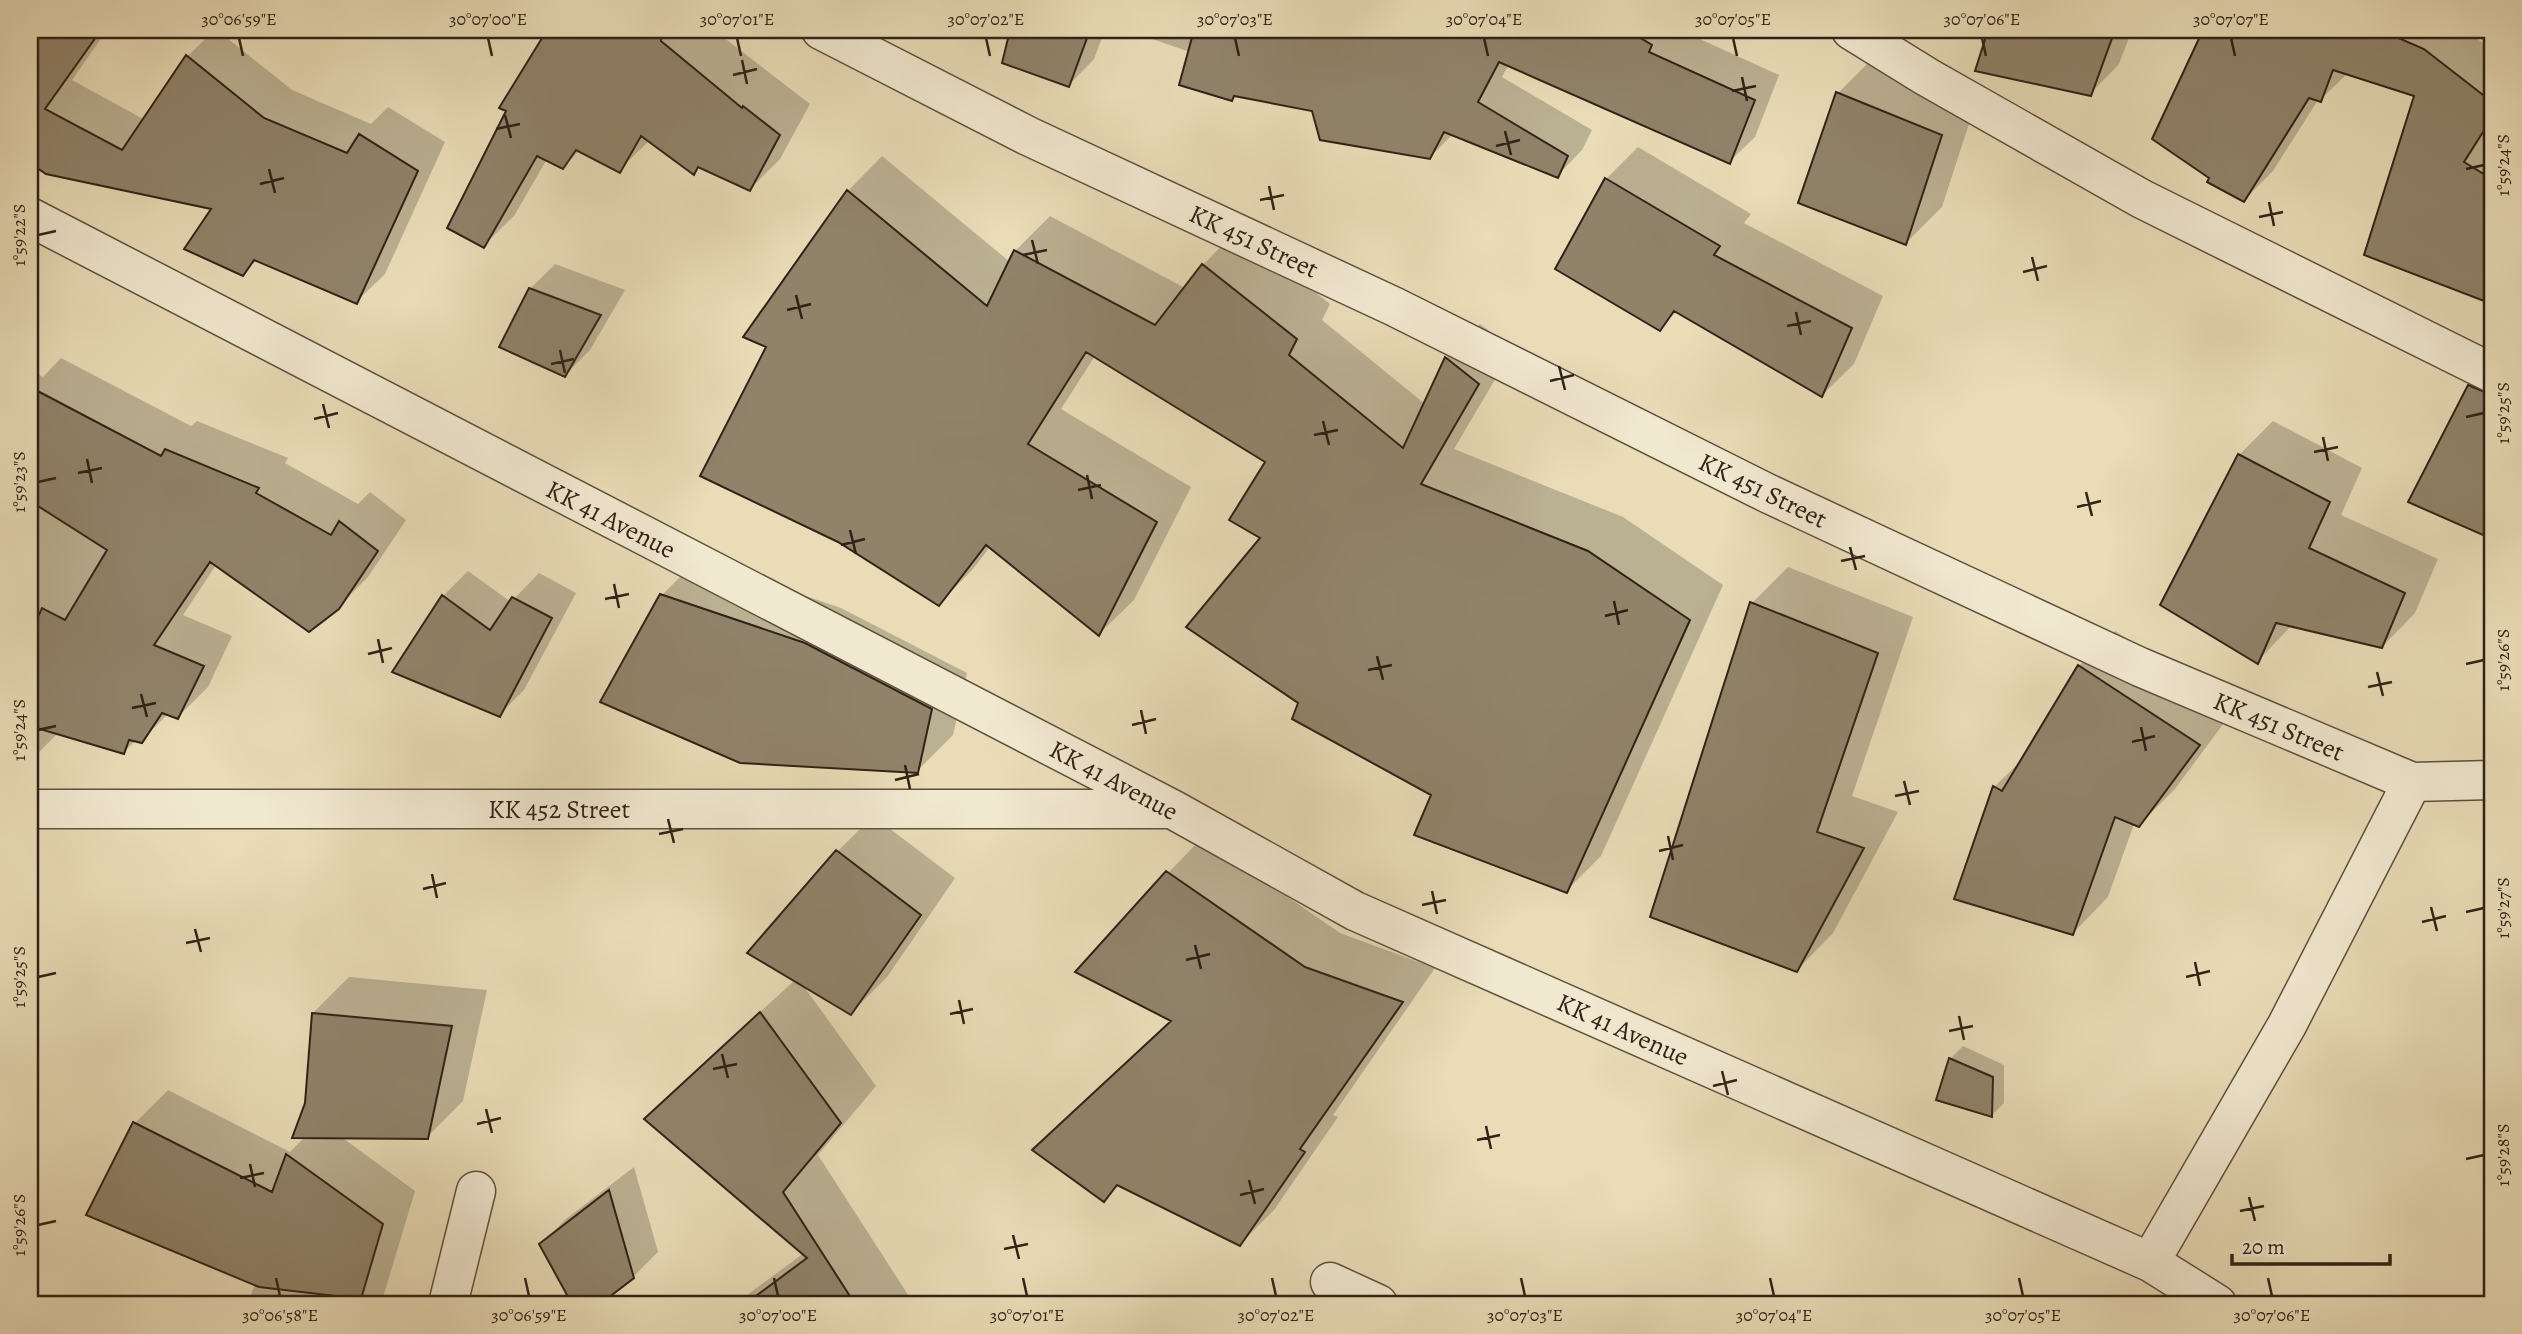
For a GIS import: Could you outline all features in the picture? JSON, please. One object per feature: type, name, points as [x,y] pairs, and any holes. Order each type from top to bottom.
[{"type":"street","name":"KK 451 Street","points":[[821,30],[1028,136],[1395,307],[1769,494],[2140,667],[2412,782]]},
{"type":"street","points":[[1851,30],[1927,77],[2142,199],[2492,373]]},
{"type":"street","name":"KK 41 Avenue","points":[[30,217],[1172,810],[1355,911],[2150,1262],[2217,1304]]},
{"type":"street","points":[[2150,1262],[2287,1025],[2412,782],[2492,780]]},
{"type":"street","name":"KK 452 Street","points":[[30,810],[1172,810]]},
{"type":"street","points":[[448,1304],[475,1191]]},
{"type":"street","points":[[1330,1282],[1378,1304]]},
{"type":"building","points":[[30,30],[101,30],[45,109],[122,150],[186,55],[264,118],[347,153],[359,134],[418,171],[357,304],[254,260],[243,276],[184,249],[211,209],[46,174],[30,163]]},
{"type":"building","points":[[547,30],[662,30],[661,41],[742,108],[743,106],[780,135],[750,191],[698,167],[694,175],[641,136],[620,173],[576,150],[563,169],[537,156],[484,248],[447,228],[506,111],[499,108]]},
{"type":"building","points":[[1010,30],[1090,30],[1069,87],[1002,63]]},
{"type":"building","points":[[1194,30],[1627,30],[1652,45],[1649,52],[1755,100],[1730,164],[1499,62],[1478,102],[1568,156],[1558,178],[1444,132],[1430,159],[1320,140],[1312,111],[1234,96],[1232,101],[1179,85]]},
{"type":"building","points":[[1988,30],[2115,30],[2091,96],[1975,71]]},
{"type":"building","points":[[2203,30],[2380,30],[2424,49],[2492,102],[2492,122],[2490,121],[2464,162],[2492,179],[2492,304],[2364,255],[2414,96],[2333,70],[2321,102],[2309,98],[2244,202],[2207,182],[2209,178],[2152,139]]},
{"type":"building","points":[[1836,92],[1942,135],[1906,245],[1798,203]]},
{"type":"building","points":[[1605,178],[1720,246],[1714,255],[1852,328],[1822,397],[1674,311],[1660,331],[1555,269]]},
{"type":"building","points":[[847,190],[987,306],[1014,250],[1155,325],[1202,264],[1297,339],[1289,355],[1403,448],[1445,357],[1479,384],[1421,484],[1588,551],[1690,620],[1567,893],[1414,835],[1431,795],[1292,719],[1298,703],[1186,627],[1260,538],[1229,520],[1265,462],[1086,352],[1028,444],[1157,522],[1099,636],[986,545],[939,606],[838,542],[700,476],[766,347],[743,337]]},
{"type":"building","points":[[529,288],[601,315],[565,377],[499,347]]},
{"type":"building","points":[[2468,385],[2492,395],[2492,539],[2408,502]]},
{"type":"building","points":[[30,387],[161,456],[165,449],[259,488],[256,493],[331,535],[339,521],[378,551],[339,609],[309,632],[210,562],[154,645],[204,666],[178,719],[162,713],[142,743],[129,740],[124,754],[30,726],[30,634],[42,608],[65,620],[107,550],[30,501]]},
{"type":"building","points":[[2238,454],[2330,502],[2309,548],[2405,593],[2382,648],[2276,623],[2258,664],[2160,605]]},
{"type":"building","points":[[660,594],[805,643],[932,709],[918,773],[740,763],[600,702]]},
{"type":"building","points":[[442,595],[490,630],[512,597],[552,618],[500,717],[392,672]]},
{"type":"building","points":[[1750,602],[1878,653],[1817,832],[1864,848],[1797,972],[1650,917]]},
{"type":"building","points":[[2078,665],[2200,745],[2139,827],[2115,817],[2073,935],[1954,899],[1993,786],[2002,791]]},
{"type":"building","points":[[836,850],[921,915],[851,1015],[747,953]]},
{"type":"building","points":[[1166,871],[1305,967],[1403,1002],[1300,1149],[1305,1152],[1240,1246],[1117,1185],[1104,1202],[1032,1150],[1171,1021],[1075,972]]},
{"type":"building","points":[[760,1012],[841,1123],[783,1192],[855,1304],[745,1304],[807,1258],[644,1119]]},
{"type":"building","points":[[312,1013],[452,1026],[428,1139],[292,1138],[305,1103]]},
{"type":"building","points":[[1949,1058],[1993,1077],[1992,1117],[1936,1100]]},
{"type":"building","points":[[133,1122],[272,1192],[286,1154],[383,1224],[361,1299],[259,1287],[86,1215]]},
{"type":"building","points":[[609,1190],[634,1278],[600,1304],[572,1304],[539,1244]]}]
